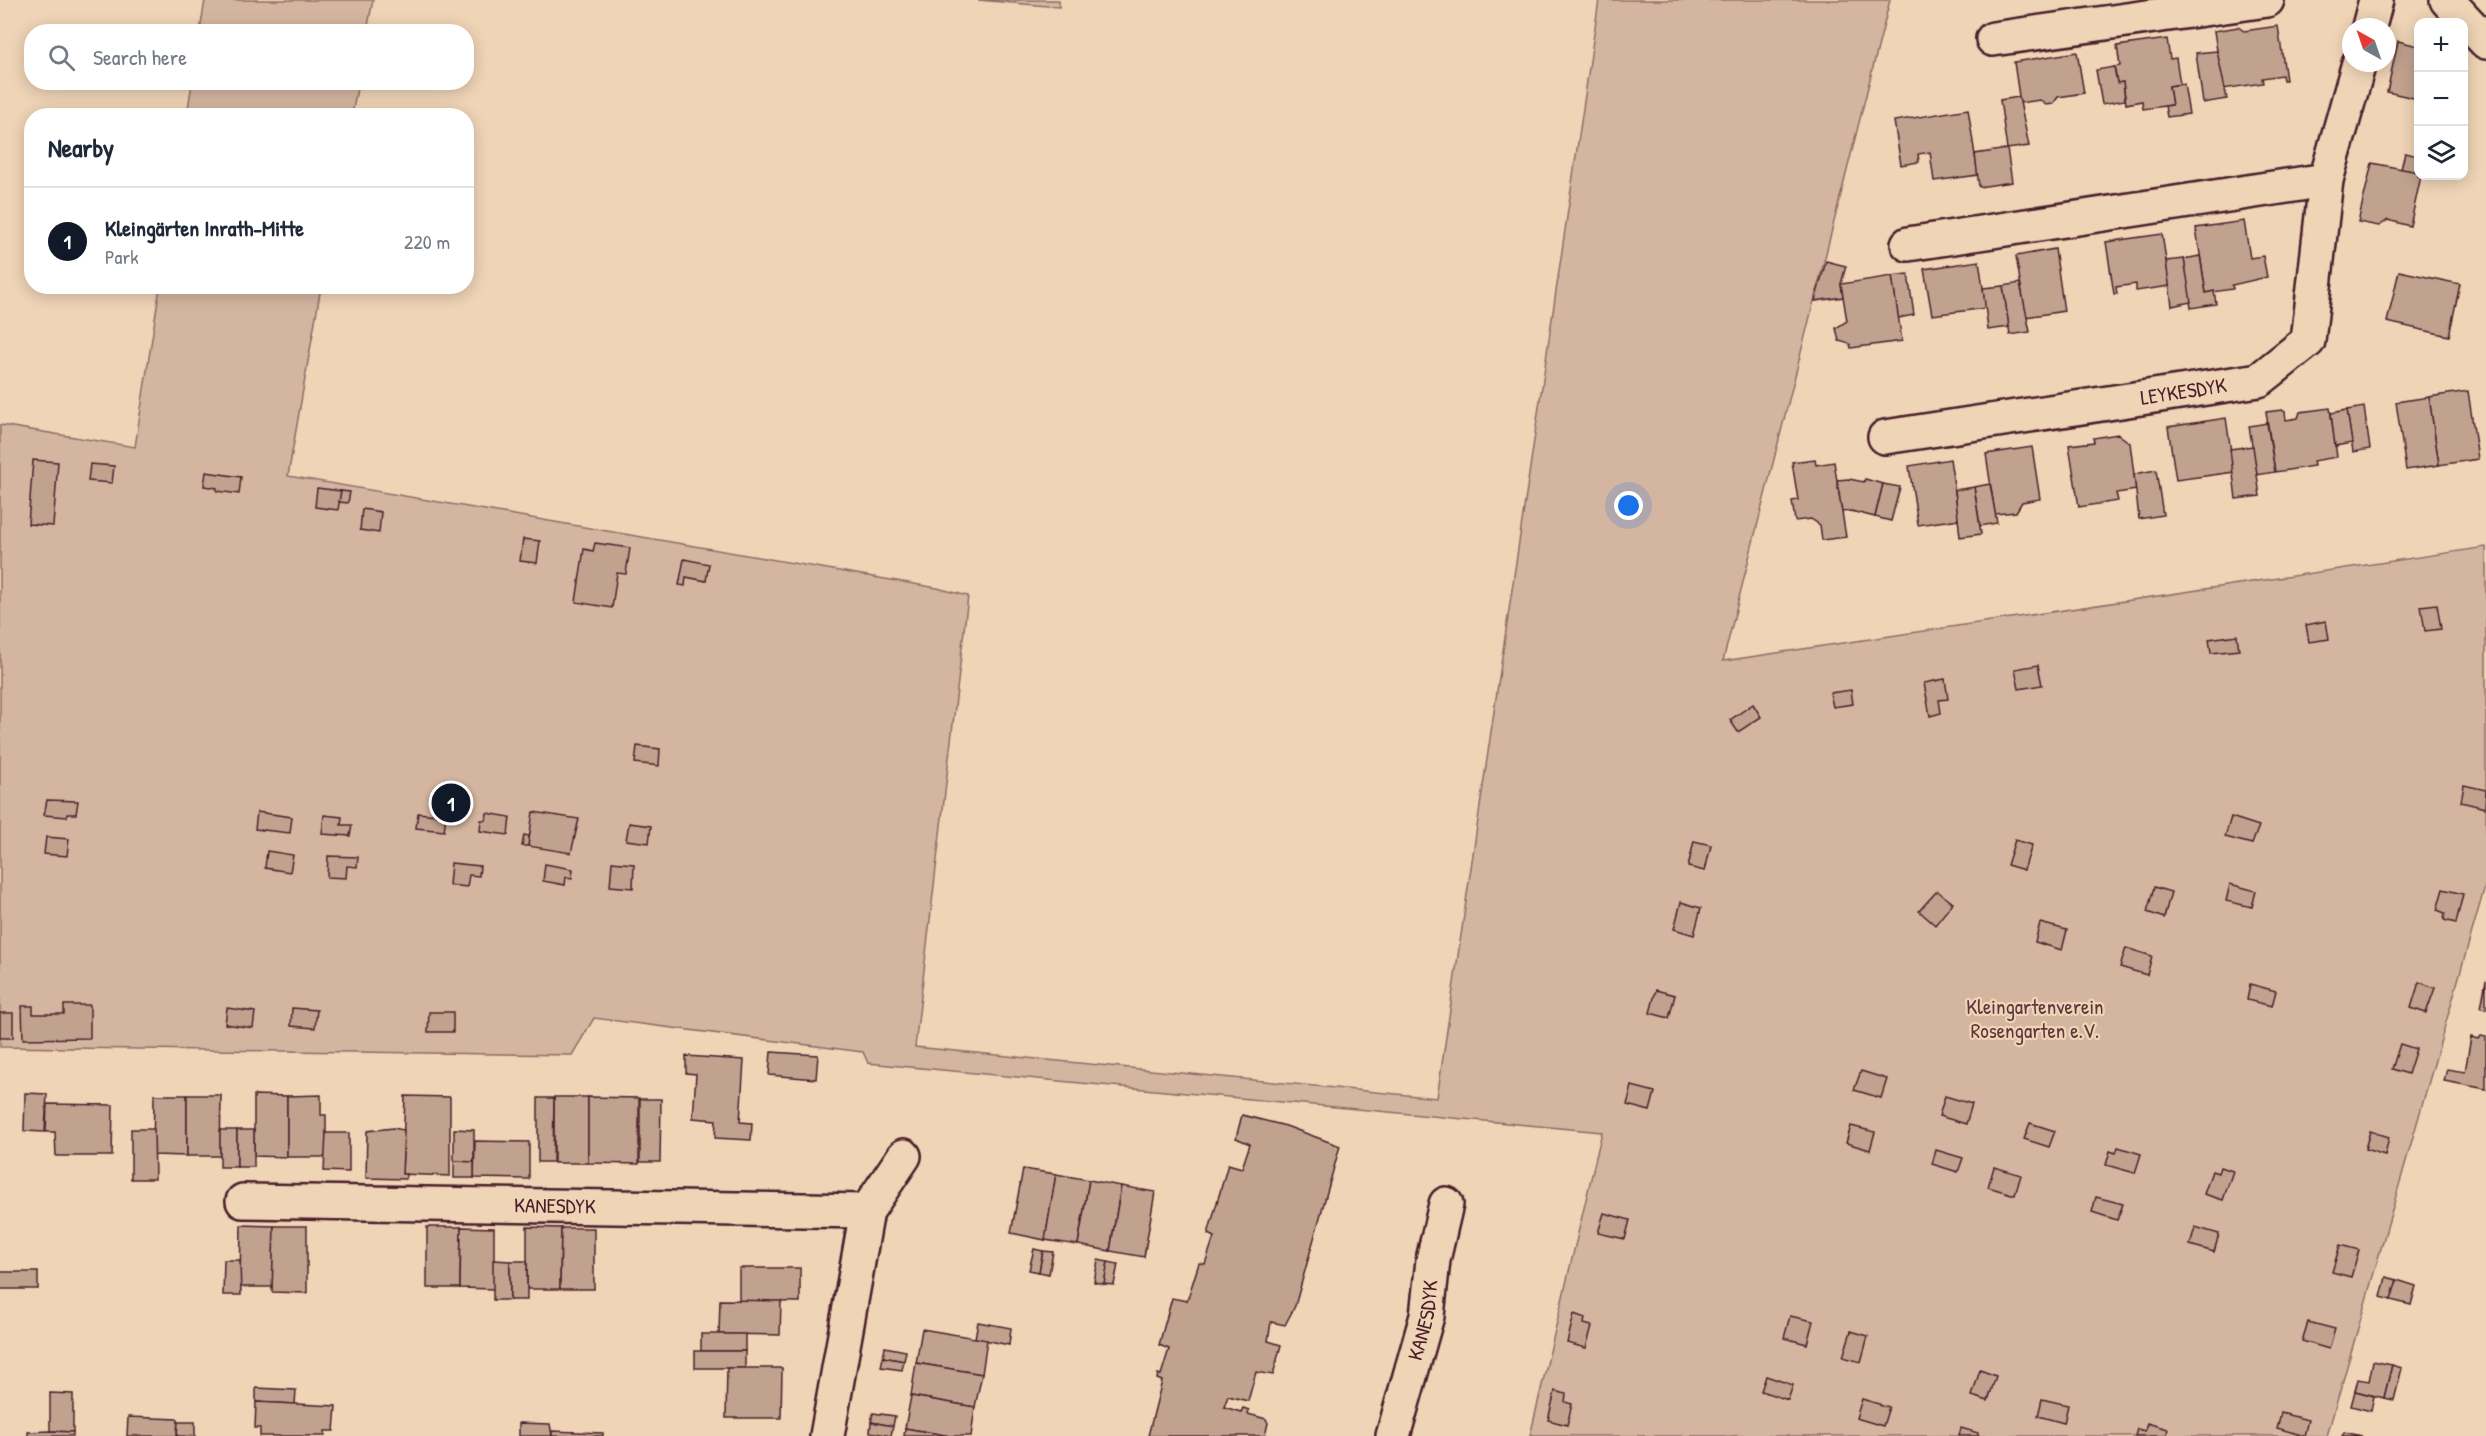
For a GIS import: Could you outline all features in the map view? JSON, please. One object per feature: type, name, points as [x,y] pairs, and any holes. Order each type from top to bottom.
[{"type":"street","points":[[1993,39],[2267,0]]},
{"type":"street","points":[[2371,18],[2376,0]]},
{"type":"street","points":[[2447,0],[2486,42]]},
{"type":"street","name":"LEYKESDYK","points":[[1885,437],[2259,380],[2308,341],[2326,180],[2356,72]]},
{"type":"street","points":[[1908,244],[2326,180]]},
{"type":"street","points":[[827,1436],[867,1210],[904,1156]]},
{"type":"street","name":"KANESDYK","points":[[243,1201],[867,1210]]},
{"type":"street","name":"KANESDYK","points":[[1393,1436],[1427,1316],[1433,1260],[1446,1204]]},
{"type":"green space","points":[[205,0],[373,0],[368,24],[201,24]]},
{"type":"green space","points":[[978,0],[1059,0],[1059,7]]},
{"type":"green space","name":"Kleingartenverein Rosengarten e.V.","points":[[1599,0],[1890,0],[1723,661],[2486,547],[2486,883],[2327,1436],[1530,1436],[1602,1132],[868,1063],[863,1052],[594,1018],[572,1055],[0,1047],[0,425],[135,447],[159,294],[320,294],[288,476],[937,588],[968,596],[915,1047],[1437,1098]]},
{"type":"green space","points":[[191,90],[357,90],[353,108],[188,108]]},
{"type":"building","points":[[2278,26],[2286,80],[2283,80],[2282,75],[2262,78],[2263,83],[2223,89],[2214,31],[2238,27],[2244,31]]},
{"type":"building","points":[[2167,39],[2170,59],[2176,58],[2180,84],[2169,86],[2172,105],[2143,109],[2142,101],[2126,104],[2123,82],[2117,83],[2114,67],[2120,66],[2117,46]]},
{"type":"building","points":[[2398,41],[2414,45],[2414,98],[2387,92],[2391,72],[2396,72]]},
{"type":"building","points":[[2217,51],[2227,99],[2203,103],[2196,53]]},
{"type":"building","points":[[2077,52],[2084,93],[2058,97],[2053,104],[2046,105],[2040,100],[2020,103],[2014,62]]},
{"type":"building","points":[[2114,67],[2117,83],[2123,82],[2125,100],[2102,104],[2096,70]]},
{"type":"building","points":[[2184,84],[2189,114],[2167,117],[2165,106],[2172,105],[2169,86]]},
{"type":"building","points":[[2019,97],[2029,146],[2007,149],[2000,100]]},
{"type":"building","points":[[1968,109],[1978,175],[1934,181],[1930,152],[1918,154],[1919,162],[1901,165],[1894,121]]},
{"type":"building","points":[[2007,149],[2012,182],[1979,187],[1975,154]]},
{"type":"building","points":[[2405,153],[2414,155],[2414,171],[2401,169]]},
{"type":"building","points":[[2372,163],[2414,171],[2414,180],[2420,180],[2410,226],[2388,220],[2379,226],[2358,222]]},
{"type":"building","points":[[2244,221],[2250,258],[2263,256],[2267,277],[2232,285],[2233,289],[2206,293],[2196,228]]},
{"type":"building","points":[[2162,234],[2170,286],[2136,291],[2136,284],[2116,287],[2117,294],[2114,294],[2106,242]]},
{"type":"building","points":[[2055,249],[2064,311],[2026,317],[2016,256]]},
{"type":"building","points":[[2200,256],[2206,293],[2214,291],[2216,304],[2191,308],[2184,259]]},
{"type":"building","points":[[2184,259],[2191,302],[2172,306],[2166,261]]},
{"type":"building","points":[[1826,261],[1846,266],[1841,284],[1843,297],[1815,301]]},
{"type":"building","points":[[1979,261],[1986,308],[1932,315],[1924,269]]},
{"type":"building","points":[[2399,271],[2460,284],[2449,336],[2387,322]]},
{"type":"building","points":[[1908,274],[1914,315],[1898,318],[1892,276]]},
{"type":"building","points":[[1892,276],[1902,341],[1851,348],[1850,344],[1839,341],[1836,328],[1847,321],[1841,284]]},
{"type":"building","points":[[2020,283],[2030,332],[2010,335],[2003,286]]},
{"type":"building","points":[[2003,286],[2009,327],[1988,330],[1983,288]]},
{"type":"building","points":[[2468,391],[2478,459],[2439,465],[2429,397]]},
{"type":"building","points":[[2429,397],[2439,465],[2406,470],[2396,402]]},
{"type":"building","points":[[2364,407],[2370,449],[2353,452],[2347,410]]},
{"type":"building","points":[[2330,408],[2337,457],[2313,461],[2314,466],[2275,472],[2266,412],[2282,410],[2285,412],[2286,420],[2298,418],[2300,412]]},
{"type":"building","points":[[2347,410],[2352,443],[2335,446],[2331,413]]},
{"type":"building","points":[[2226,418],[2234,472],[2176,480],[2168,427]]},
{"type":"building","points":[[2267,423],[2275,472],[2257,475],[2249,426]]},
{"type":"building","points":[[2118,434],[2130,443],[2136,490],[2116,493],[2118,501],[2079,507],[2069,445],[2094,442],[2093,438]]},
{"type":"building","points":[[2253,446],[2260,496],[2236,499],[2230,449]]},
{"type":"building","points":[[2032,447],[2040,499],[2022,502],[2016,512],[1995,514],[1986,454]]},
{"type":"building","points":[[1815,459],[1816,465],[1834,462],[1846,537],[1822,540],[1820,525],[1811,519],[1795,521],[1792,501],[1798,500],[1792,462]]},
{"type":"building","points":[[1950,459],[1959,519],[1918,525],[1909,466]]},
{"type":"building","points":[[33,460],[58,462],[53,526],[28,524]]},
{"type":"building","points":[[90,464],[114,466],[112,483],[88,481]]},
{"type":"building","points":[[2156,470],[2163,515],[2139,519],[2134,474]]},
{"type":"building","points":[[206,472],[241,477],[239,494],[217,491],[217,488],[204,486]]},
{"type":"building","points":[[1849,479],[1864,482],[1865,479],[1883,484],[1875,517],[1851,511],[1842,512],[1837,480]]},
{"type":"building","points":[[1883,484],[1900,487],[1891,521],[1875,517]]},
{"type":"building","points":[[1990,484],[1997,523],[1980,526],[1974,487]]},
{"type":"building","points":[[1974,487],[1981,534],[1960,537],[1955,490]]},
{"type":"building","points":[[317,488],[341,491],[338,510],[315,507]]},
{"type":"building","points":[[341,491],[350,492],[348,503],[339,502]]},
{"type":"building","points":[[362,509],[381,512],[379,533],[360,530]]},
{"type":"building","points":[[523,539],[540,541],[537,563],[520,561]]},
{"type":"building","points":[[595,543],[630,548],[626,574],[617,573],[612,608],[576,602],[584,549],[593,551]]},
{"type":"building","points":[[684,559],[709,564],[706,581],[686,577],[685,586],[679,585]]},
{"type":"building","points":[[2437,604],[2441,629],[2425,631],[2421,606]]},
{"type":"building","points":[[2326,621],[2329,639],[2309,642],[2306,625]]},
{"type":"building","points":[[2237,635],[2239,650],[2211,653],[2209,639]]},
{"type":"building","points":[[2038,665],[2042,685],[2019,689],[2015,669]]},
{"type":"building","points":[[1945,679],[1948,699],[1939,700],[1941,713],[1930,716],[1924,683]]},
{"type":"building","points":[[1851,690],[1853,704],[1833,707],[1830,693]]},
{"type":"building","points":[[1753,704],[1761,717],[1738,732],[1730,720]]},
{"type":"building","points":[[637,746],[660,749],[659,766],[635,763]]},
{"type":"building","points":[[2464,785],[2486,790],[2485,808],[2461,802]]},
{"type":"building","points":[[47,800],[78,801],[76,814],[67,814],[67,817],[44,815]]},
{"type":"building","points":[[257,812],[292,817],[290,833],[255,829]]},
{"type":"building","points":[[533,812],[579,819],[571,853],[528,846]]},
{"type":"building","points":[[418,813],[446,816],[444,831],[416,828]]},
{"type":"building","points":[[487,813],[510,817],[508,835],[480,831],[481,820],[486,820]]},
{"type":"building","points":[[324,815],[342,817],[341,825],[352,825],[350,836],[322,834]]},
{"type":"building","points":[[2231,817],[2259,826],[2252,844],[2225,837]]},
{"type":"building","points":[[629,823],[651,826],[649,843],[626,840]]},
{"type":"building","points":[[524,835],[529,836],[528,846],[522,846]]},
{"type":"building","points":[[46,837],[69,839],[67,856],[44,854]]},
{"type":"building","points":[[2015,840],[2032,845],[2024,870],[2007,865]]},
{"type":"building","points":[[1694,841],[1711,845],[1705,871],[1688,867]]},
{"type":"building","points":[[267,851],[293,855],[290,872],[265,868]]},
{"type":"building","points":[[328,856],[358,857],[357,867],[347,866],[346,878],[327,877]]},
{"type":"building","points":[[612,862],[634,864],[633,888],[610,886]]},
{"type":"building","points":[[451,863],[480,866],[479,876],[469,875],[467,887],[449,885]]},
{"type":"building","points":[[545,864],[573,869],[572,878],[566,877],[565,885],[543,881]]},
{"type":"building","points":[[2230,884],[2256,891],[2252,907],[2226,901]]},
{"type":"building","points":[[2154,887],[2171,892],[2164,918],[2147,912]]},
{"type":"building","points":[[2443,889],[2463,894],[2456,923],[2444,920],[2445,913],[2437,910]]},
{"type":"building","points":[[1937,891],[1953,903],[1935,925],[1919,911]]},
{"type":"building","points":[[1681,902],[1701,908],[1694,935],[1674,929]]},
{"type":"building","points":[[2040,923],[2067,930],[2062,950],[2035,942]]},
{"type":"building","points":[[2126,948],[2152,956],[2147,975],[2120,967]]},
{"type":"building","points":[[2486,980],[2486,1009],[2481,1008]]},
{"type":"building","points":[[2419,982],[2435,988],[2426,1013],[2411,1008]]},
{"type":"building","points":[[2250,984],[2276,991],[2272,1006],[2247,1000]]},
{"type":"building","points":[[1656,990],[1675,995],[1669,1018],[1650,1013]]},
{"type":"building","points":[[64,1005],[90,1005],[90,1038],[23,1039],[22,1006],[33,1006],[33,1014],[64,1014]]},
{"type":"building","points":[[227,1008],[255,1012],[253,1028],[225,1024]]},
{"type":"building","points":[[292,1008],[317,1010],[315,1028],[291,1026]]},
{"type":"building","points":[[429,1012],[453,1012],[453,1032],[428,1032]]},
{"type":"building","points":[[0,1013],[13,1013],[13,1038],[0,1038]]},
{"type":"building","points":[[2481,1036],[2486,1037],[2486,1089],[2444,1081],[2447,1069],[2465,1072],[2471,1037],[2478,1039]]},
{"type":"building","points":[[2400,1044],[2416,1049],[2408,1074],[2392,1069]]},
{"type":"building","points":[[771,1052],[818,1055],[816,1079],[769,1075]]},
{"type":"building","points":[[686,1056],[744,1060],[740,1122],[752,1123],[751,1140],[715,1138],[716,1120],[693,1118],[696,1074],[686,1073]]},
{"type":"building","points":[[1861,1071],[1887,1079],[1881,1098],[1854,1090]]},
{"type":"building","points":[[1632,1086],[1655,1092],[1650,1111],[1627,1105]]},
{"type":"building","points":[[25,1093],[47,1094],[45,1132],[24,1131]]},
{"type":"building","points":[[154,1095],[187,1095],[187,1156],[153,1155]]},
{"type":"building","points":[[187,1095],[221,1095],[220,1156],[187,1156]]},
{"type":"building","points":[[254,1095],[287,1096],[287,1157],[254,1156]]},
{"type":"building","points":[[321,1095],[321,1115],[326,1115],[326,1157],[287,1157],[287,1096]]},
{"type":"building","points":[[405,1096],[450,1097],[450,1176],[402,1174]]},
{"type":"building","points":[[1945,1096],[1972,1104],[1966,1124],[1939,1116]]},
{"type":"building","points":[[554,1097],[588,1097],[588,1163],[554,1163]]},
{"type":"building","points":[[588,1097],[639,1098],[639,1164],[588,1163]]},
{"type":"building","points":[[538,1098],[554,1098],[553,1162],[538,1162]]},
{"type":"building","points":[[640,1099],[661,1099],[660,1162],[640,1162]]},
{"type":"building","points":[[47,1104],[113,1105],[112,1156],[56,1156],[55,1132],[46,1132]]},
{"type":"building","points":[[1242,1115],[1286,1126],[1340,1146],[1295,1306],[1285,1325],[1271,1322],[1268,1341],[1281,1345],[1273,1375],[1256,1372],[1248,1401],[1228,1396],[1224,1407],[1241,1412],[1243,1408],[1249,1410],[1248,1414],[1266,1419],[1268,1423],[1265,1436],[1148,1436],[1162,1381],[1157,1379],[1158,1374],[1161,1375],[1169,1349],[1159,1345],[1172,1298],[1187,1301],[1199,1263],[1205,1264],[1214,1237],[1208,1234],[1228,1164],[1242,1168],[1250,1144],[1236,1138]]},
{"type":"building","points":[[2030,1123],[2055,1131],[2049,1147],[2024,1139]]},
{"type":"building","points":[[1851,1126],[1875,1132],[1870,1150],[1846,1143]]},
{"type":"building","points":[[393,1128],[404,1130],[402,1174],[406,1174],[406,1179],[366,1178],[367,1131]]},
{"type":"building","points":[[131,1129],[154,1129],[155,1179],[131,1179]]},
{"type":"building","points":[[454,1129],[474,1130],[474,1162],[454,1161]]},
{"type":"building","points":[[220,1130],[237,1130],[237,1167],[220,1167]]},
{"type":"building","points":[[237,1130],[254,1130],[254,1167],[237,1167]]},
{"type":"building","points":[[2370,1131],[2389,1137],[2385,1155],[2365,1149]]},
{"type":"building","points":[[326,1133],[349,1133],[349,1172],[324,1171]]},
{"type":"building","points":[[475,1141],[529,1142],[529,1179],[474,1178]]},
{"type":"building","points":[[2118,1147],[2141,1154],[2135,1173],[2106,1165],[2110,1151],[2116,1153]]},
{"type":"building","points":[[1936,1150],[1963,1158],[1958,1172],[1932,1164]]},
{"type":"building","points":[[454,1161],[474,1162],[474,1178],[454,1178]]},
{"type":"building","points":[[1994,1167],[2021,1175],[2015,1195],[1988,1187]]},
{"type":"building","points":[[2220,1167],[2233,1171],[2223,1200],[2204,1194],[2212,1171],[2218,1173]]},
{"type":"building","points":[[1023,1169],[1056,1174],[1045,1240],[1011,1233]]},
{"type":"building","points":[[1056,1174],[1089,1180],[1078,1245],[1045,1240]]},
{"type":"building","points":[[1089,1180],[1121,1186],[1110,1251],[1078,1245]]},
{"type":"building","points":[[1121,1186],[1155,1192],[1144,1257],[1110,1251]]},
{"type":"building","points":[[2096,1197],[2123,1204],[2117,1220],[2092,1212]]},
{"type":"building","points":[[1604,1213],[1630,1220],[1625,1239],[1598,1233]]},
{"type":"building","points":[[241,1225],[274,1226],[273,1287],[240,1287]]},
{"type":"building","points":[[274,1226],[307,1226],[307,1293],[272,1292]]},
{"type":"building","points":[[427,1227],[461,1227],[460,1288],[427,1288]]},
{"type":"building","points":[[461,1227],[494,1228],[494,1289],[460,1288]]},
{"type":"building","points":[[527,1227],[561,1228],[560,1289],[527,1289]]},
{"type":"building","points":[[2195,1227],[2219,1234],[2214,1252],[2190,1245]]},
{"type":"building","points":[[561,1228],[594,1228],[594,1289],[560,1289]]},
{"type":"building","points":[[2340,1245],[2359,1250],[2351,1277],[2332,1272]]},
{"type":"building","points":[[1034,1249],[1043,1251],[1039,1272],[1029,1270]]},
{"type":"building","points":[[1043,1251],[1053,1252],[1049,1274],[1039,1272]]},
{"type":"building","points":[[224,1260],[240,1260],[241,1295],[223,1295]]},
{"type":"building","points":[[493,1260],[510,1261],[510,1300],[493,1300]]},
{"type":"building","points":[[1098,1260],[1108,1262],[1104,1284],[1094,1282]]},
{"type":"building","points":[[510,1261],[527,1261],[527,1300],[510,1300]]},
{"type":"building","points":[[1108,1262],[1118,1264],[1114,1285],[1104,1284]]},
{"type":"building","points":[[739,1268],[800,1268],[800,1302],[739,1301]]},
{"type":"building","points":[[0,1272],[38,1272],[38,1289],[0,1289]]},
{"type":"building","points":[[2386,1277],[2397,1280],[2391,1300],[2381,1297]]},
{"type":"building","points":[[2397,1280],[2416,1286],[2411,1305],[2391,1300]]},
{"type":"building","points":[[720,1300],[781,1301],[780,1335],[719,1334]]},
{"type":"building","points":[[1574,1314],[1585,1318],[1584,1324],[1592,1326],[1586,1348],[1567,1343]]},
{"type":"building","points":[[1790,1316],[1813,1321],[1807,1344],[1784,1338]]},
{"type":"building","points":[[978,1322],[1011,1328],[1009,1345],[975,1338]]},
{"type":"building","points":[[2308,1322],[2335,1329],[2329,1349],[2302,1341]]},
{"type":"building","points":[[922,1329],[987,1340],[982,1374],[916,1363]]},
{"type":"building","points":[[1851,1331],[1868,1336],[1861,1362],[1843,1357]]},
{"type":"building","points":[[701,1334],[745,1334],[745,1351],[701,1351]]},
{"type":"building","points":[[885,1347],[906,1351],[904,1361],[883,1357]]},
{"type":"building","points":[[695,1351],[745,1351],[745,1368],[695,1368]]},
{"type":"building","points":[[883,1357],[904,1361],[902,1370],[881,1367]]},
{"type":"building","points":[[2373,1361],[2392,1365],[2384,1398],[2355,1391],[2358,1379],[2369,1381]]},
{"type":"building","points":[[916,1363],[982,1374],[975,1407],[911,1396]]},
{"type":"building","points":[[2392,1365],[2402,1368],[2394,1400],[2384,1398]]},
{"type":"building","points":[[727,1368],[782,1368],[781,1418],[726,1418]]},
{"type":"building","points":[[1980,1370],[1996,1376],[1988,1401],[1972,1396]]},
{"type":"building","points":[[1766,1376],[1793,1385],[1788,1400],[1761,1391]]},
{"type":"building","points":[[256,1388],[296,1390],[295,1404],[256,1402]]},
{"type":"building","points":[[1555,1391],[1566,1394],[1565,1402],[1572,1404],[1567,1425],[1548,1420]]},
{"type":"building","points":[[2355,1391],[2374,1396],[2371,1411],[2351,1406]]},
{"type":"building","points":[[50,1393],[73,1394],[73,1432],[50,1431]]},
{"type":"building","points":[[911,1396],[975,1407],[971,1436],[950,1436],[905,1428]]},
{"type":"building","points":[[1862,1399],[1889,1407],[1883,1426],[1856,1418]]},
{"type":"building","points":[[2042,1399],[2068,1405],[2064,1423],[2038,1416]]},
{"type":"building","points":[[256,1402],[336,1406],[334,1431],[325,1431],[325,1436],[260,1436],[260,1428],[255,1428]]},
{"type":"building","points":[[873,1413],[895,1416],[893,1426],[871,1422]]},
{"type":"building","points":[[2281,1413],[2308,1420],[2304,1436],[2277,1428]]},
{"type":"building","points":[[128,1417],[178,1419],[177,1436],[127,1436]]},
{"type":"building","points":[[178,1422],[195,1422],[195,1436],[177,1436]]},
{"type":"building","points":[[871,1422],[893,1426],[891,1436],[870,1432]]},
{"type":"building","points":[[519,1423],[550,1424],[552,1436],[519,1436]]},
{"type":"building","points":[[2147,1423],[2168,1429],[2166,1436],[2135,1436],[2137,1429],[2145,1431]]},
{"type":"building","points":[[905,1428],[950,1436],[904,1436]]},
{"type":"building","points":[[1961,1428],[1978,1433],[1978,1436],[1959,1436]]},
{"type":"building","points":[[552,1431],[603,1433],[603,1436],[552,1436]]},
{"type":"building","points":[[28,1432],[73,1432],[73,1436],[28,1436]]},
{"type":"building","points":[[2344,1432],[2362,1436],[2342,1436]]},
{"type":"place","name":"Kleingärten Inrath-Mitte","points":[[451,803]]}]
